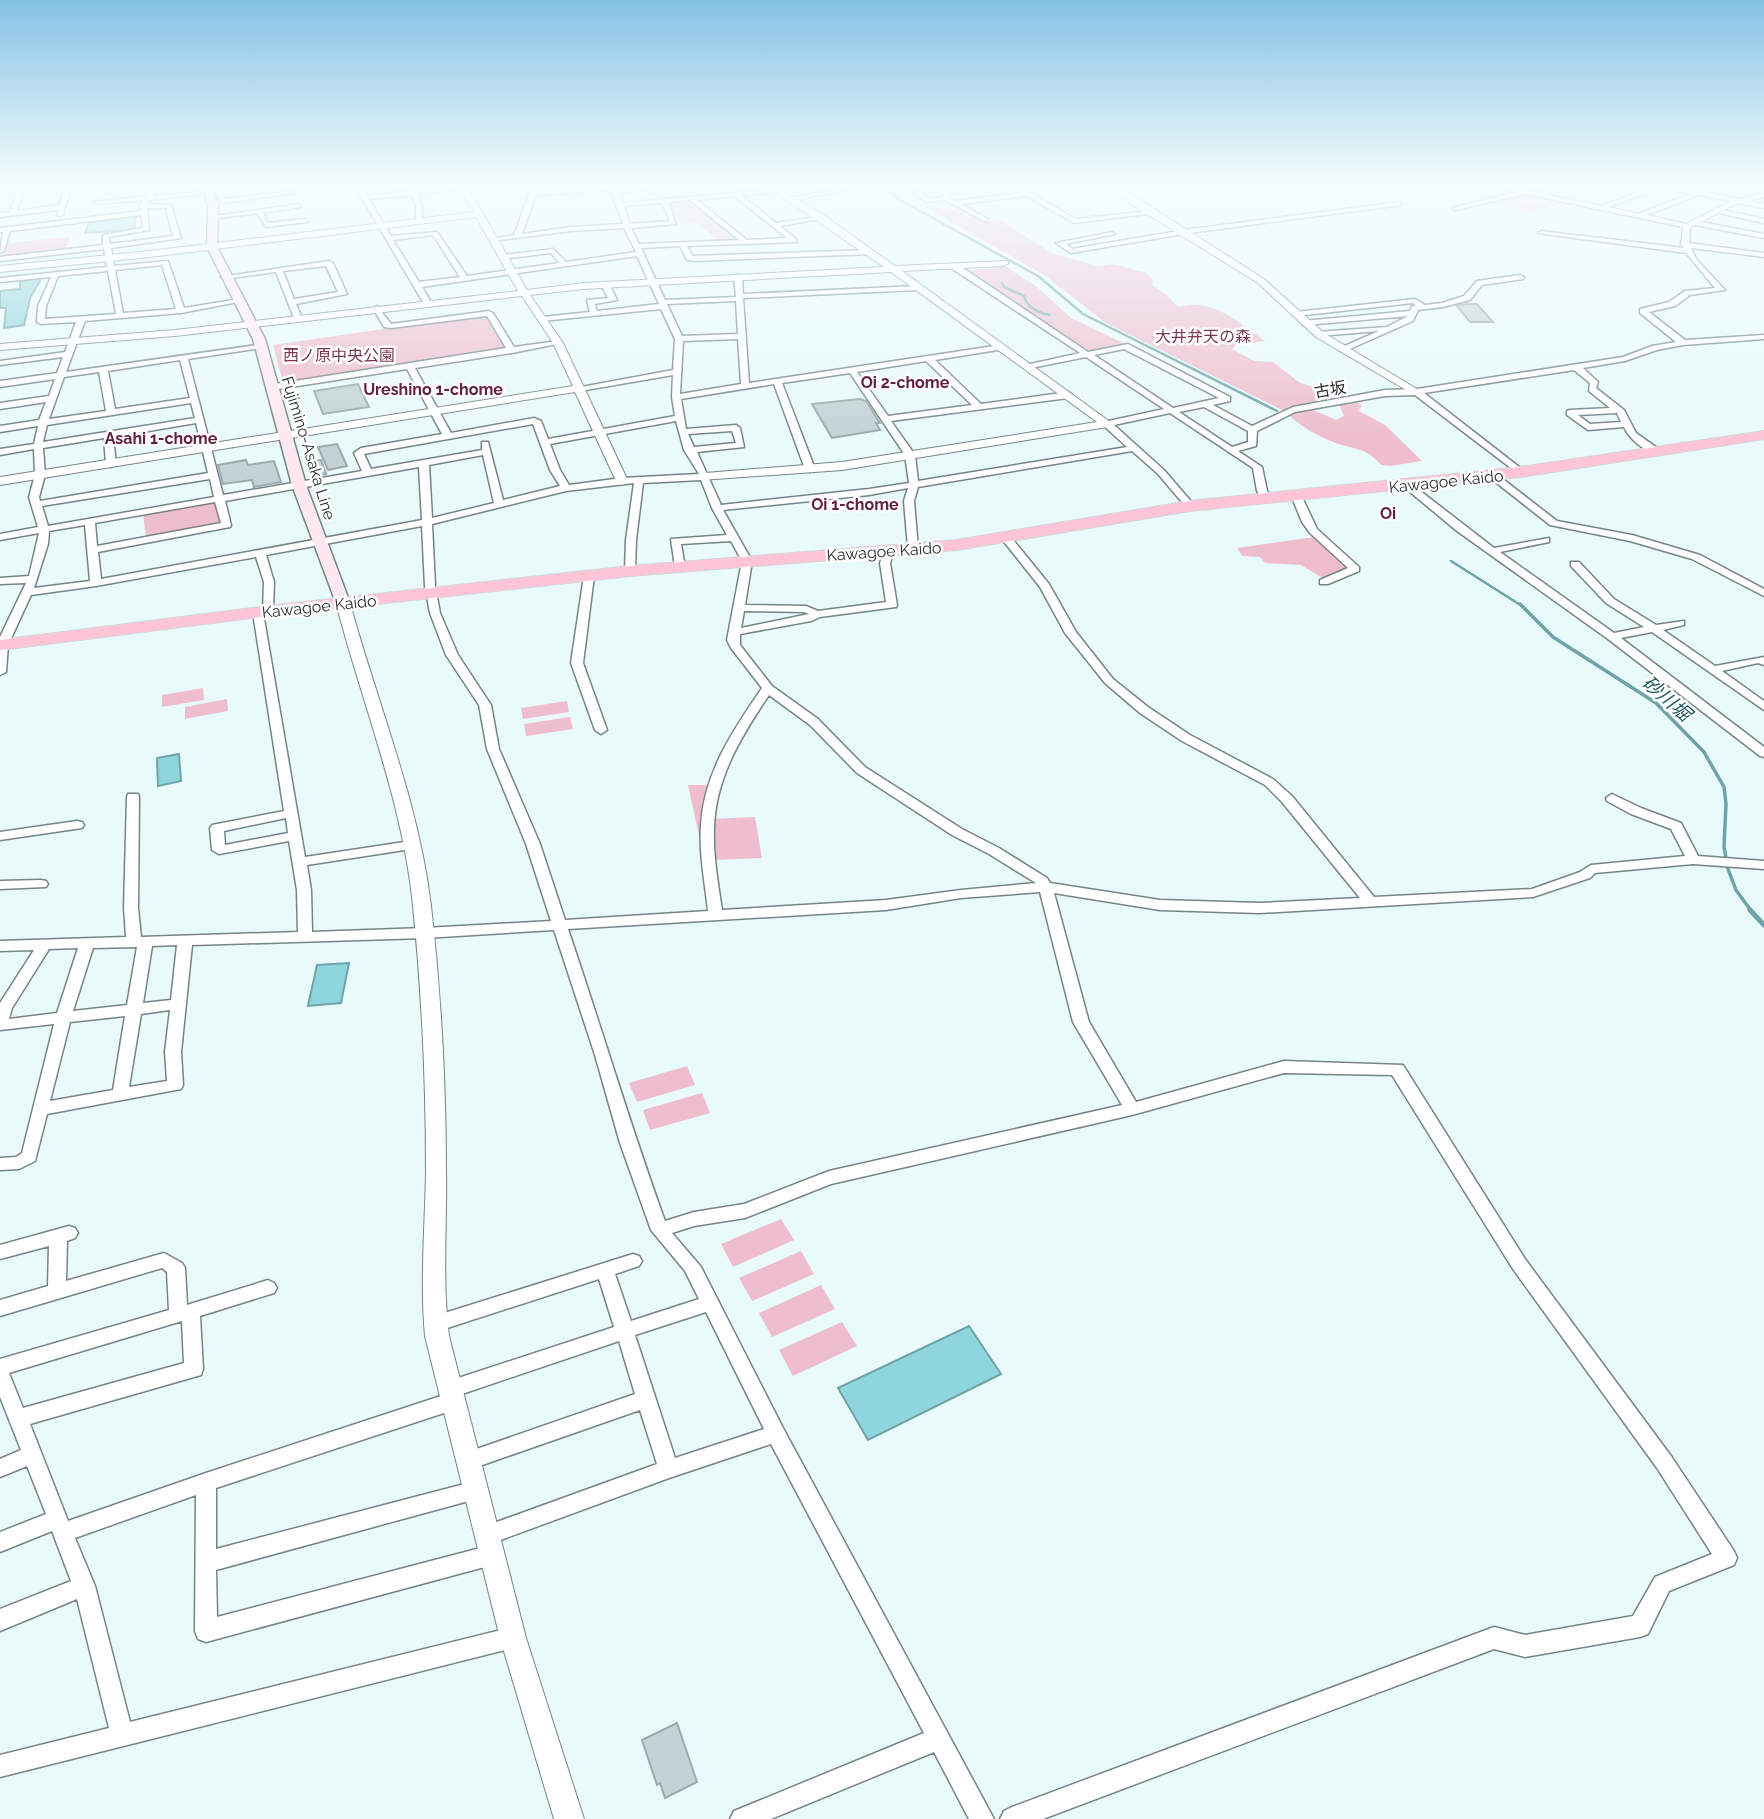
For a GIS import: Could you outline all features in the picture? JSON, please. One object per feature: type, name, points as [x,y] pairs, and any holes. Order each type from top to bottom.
[{"type":"highway","name":"Kawagoe Kaido","points":[[1,645],[263,612],[630,571],[889,551],[1006,538],[1190,506],[1520,472],[1764,435]]},
{"type":"main road","name":"Fujimino-Asaka Line","points":[[222,271],[253,324],[261,346],[299,485],[343,603]]},
{"type":"street","points":[[0,280],[72,271]]},
{"type":"street","points":[[110,271],[120,316]]},
{"type":"street","points":[[168,271],[181,311]]},
{"type":"street","points":[[225,277],[272,271]]},
{"type":"street","points":[[279,271],[298,318]]},
{"type":"street","points":[[292,302],[344,294],[333,271]]},
{"type":"street","points":[[409,271],[427,302]]},
{"type":"street","points":[[460,271],[465,278]]},
{"type":"street","points":[[417,285],[520,271]]},
{"type":"street","points":[[647,271],[679,339],[676,397],[682,432],[717,508],[747,561],[735,646],[768,688],[814,722],[861,770],[957,832],[1042,881],[1046,887],[1081,1022],[1132,1109]]},
{"type":"street","points":[[0,363],[71,348],[523,291],[836,271]]},
{"type":"street","points":[[896,271],[1107,424],[1135,448],[1190,506]]},
{"type":"street","points":[[961,271],[1257,467],[1262,491],[1267,498]]},
{"type":"street","points":[[1245,271],[1261,281],[1319,334],[1417,393],[1520,472]]},
{"type":"street","points":[[1683,343],[1643,310],[1672,304],[1688,293],[1721,290],[1705,271]]},
{"type":"street","points":[[512,272],[558,343],[622,481]]},
{"type":"street","points":[[55,274],[55,281],[42,301],[40,321],[181,311],[239,301]]},
{"type":"street","points":[[738,276],[745,385]]},
{"type":"street","points":[[1343,350],[1366,342],[1390,327],[1410,319],[1415,308],[1443,305],[1466,298],[1480,284],[1520,277]]},
{"type":"street","points":[[594,313],[590,302],[613,300],[605,284]]},
{"type":"street","points":[[542,318],[739,297],[917,288]]},
{"type":"street","points":[[1296,314],[1415,301],[1422,306]]},
{"type":"street","points":[[377,308],[387,325],[391,326],[487,313],[512,351]]},
{"type":"street","points":[[1306,323],[1412,313]]},
{"type":"street","points":[[0,672],[1,645],[33,579],[43,544],[44,529],[34,497],[40,475],[38,446],[43,423],[81,320]]},
{"type":"street","points":[[1319,334],[1390,327]]},
{"type":"street","points":[[679,339],[741,336]]},
{"type":"street","name":"古坂","points":[[1230,450],[1253,444],[1252,430],[1293,410],[1385,393],[1417,393],[1625,359],[1654,348],[1683,343],[1764,337]]},
{"type":"street","points":[[272,387],[558,343]]},
{"type":"street","points":[[0,384],[261,346]]},
{"type":"street","points":[[27,592],[96,583],[426,522],[566,488],[622,481],[810,469],[910,456],[1107,424],[1227,399],[1125,346],[1029,367]]},
{"type":"street","points":[[0,347],[71,348]]},
{"type":"street","points":[[676,397],[1001,347]]},
{"type":"street","points":[[93,550],[226,525],[184,358]]},
{"type":"street","points":[[928,358],[979,407]]},
{"type":"street","points":[[411,366],[448,436]]},
{"type":"street","points":[[1576,367],[1594,382],[1592,389],[1618,410],[1632,435],[1657,452]]},
{"type":"street","points":[[103,369],[111,413]]},
{"type":"street","points":[[852,370],[910,456],[914,484],[909,501],[913,548]]},
{"type":"street","points":[[0,481],[676,372]]},
{"type":"street","points":[[777,381],[810,469]]},
{"type":"street","points":[[887,419],[1068,395]]},
{"type":"street","points":[[0,406],[54,398]]},
{"type":"street","points":[[0,429],[195,400]]},
{"type":"street","points":[[1207,405],[1252,430]]},
{"type":"street","points":[[1618,410],[1570,413],[1588,427],[1627,424]]},
{"type":"street","points":[[545,442],[678,418]]},
{"type":"street","points":[[0,452],[200,420]]},
{"type":"street","points":[[367,472],[359,453],[362,451],[536,421],[555,470],[566,488]]},
{"type":"street","points":[[682,432],[736,429],[741,445],[689,450]]},
{"type":"street","points":[[481,430],[499,504]]},
{"type":"street","points":[[108,435],[111,464]]},
{"type":"street","points":[[717,508],[914,484],[1135,448]]},
{"type":"street","points":[[0,537],[487,452]]},
{"type":"street","points":[[424,463],[430,593],[435,613],[453,655],[485,705],[493,749],[533,844],[603,1055],[628,1143],[660,1230],[688,1260],[776,1434],[982,1819]]},
{"type":"street","points":[[38,504],[214,475]]},
{"type":"street","points":[[1492,475],[1554,523],[1632,538],[1696,557],[1764,593]]},
{"type":"street","points":[[630,571],[639,480]]},
{"type":"street","points":[[1407,485],[1763,751]]},
{"type":"street","points":[[1296,495],[1301,512],[1315,536],[1355,569],[1324,582]]},
{"type":"street","points":[[90,522],[96,583]]},
{"type":"street","points":[[680,567],[675,541],[734,538]]},
{"type":"street","points":[[1006,538],[1045,586],[1071,633],[1108,681],[1144,710],[1186,738],[1269,782],[1287,799],[1370,901]]},
{"type":"street","points":[[1492,551],[1545,540]]},
{"type":"street","points":[[735,632],[811,618],[817,614],[892,605],[885,563],[889,551]]},
{"type":"street","points":[[260,553],[269,582],[263,612],[304,890],[304,937]]},
{"type":"street","points":[[1575,564],[1610,601],[1655,629],[1764,706]]},
{"type":"street","points":[[589,576],[577,663],[601,730]]},
{"type":"street","points":[[0,582],[33,579]]},
{"type":"street","points":[[343,603],[361,670],[382,725],[411,845],[425,933],[436,1170],[432,1274],[435,1324],[513,1638],[569,1819]]},
{"type":"street","points":[[741,608],[806,609],[817,614]]},
{"type":"street","points":[[1612,637],[1680,623]]},
{"type":"street","points":[[1713,670],[1760,659],[1764,662]]},
{"type":"street","points":[[715,914],[707,827],[714,783],[736,735],[768,688]]},
{"type":"street","points":[[120,1095],[135,1009],[140,942],[131,908],[133,797]]},
{"type":"street","points":[[1612,798],[1636,811],[1676,826],[1693,860]]},
{"type":"street","points":[[292,813],[217,828],[219,850],[296,836]]},
{"type":"street","points":[[0,836],[77,825]]},
{"type":"street","points":[[300,862],[411,845]]},
{"type":"street","points":[[0,946],[425,933],[886,905],[961,894],[1046,887],[1184,907],[1260,908],[1533,893],[1585,875],[1586,871],[1591,869],[1693,860],[1764,865]]},
{"type":"street","points":[[0,885],[41,884]]},
{"type":"street","points":[[41,1109],[175,1085],[173,1052],[185,941]]},
{"type":"street","points":[[0,1164],[19,1163],[29,1156],[63,1017],[87,944]]},
{"type":"street","points":[[44,946],[5,1007],[0,1024],[178,1004]]},
{"type":"street","points":[[660,1230],[694,1219],[745,1211],[829,1178],[1132,1109],[1284,1067],[1396,1069],[1519,1264],[1664,1462],[1727,1558],[1662,1584],[1640,1626],[1525,1646],[1494,1638],[1012,1819]]},
{"type":"street","points":[[0,1252],[64,1235],[57,1292]]},
{"type":"street","points":[[0,1308],[163,1260],[176,1268],[185,1313],[194,1368],[19,1418]]},
{"type":"street","points":[[435,1324],[633,1261]]},
{"type":"street","points":[[605,1270],[669,1469]]},
{"type":"street","points":[[0,1367],[268,1288]]},
{"type":"street","points":[[0,1542],[206,1482],[709,1303]]},
{"type":"street","points":[[0,1374],[85,1586],[122,1735]]},
{"type":"street","points":[[468,1461],[646,1399]]},
{"type":"street","points":[[206,1482],[206,1631],[489,1545],[669,1469],[776,1434]]},
{"type":"street","points":[[0,1468],[33,1454]]},
{"type":"street","points":[[206,1562],[476,1490]]},
{"type":"street","points":[[0,1620],[85,1586]]},
{"type":"street","points":[[0,1766],[513,1638]]},
{"type":"street","points":[[741,1819],[938,1739]]},
{"type":"green space","points":[[969,271],[1012,271],[1036,286],[1071,318],[1125,344],[1091,352]]},
{"type":"green space","name":"大井弁天の森","points":[[1037,271],[1147,273],[1153,280],[1152,285],[1166,294],[1178,307],[1191,305],[1214,309],[1234,319],[1265,341],[1236,345],[1232,349],[1254,361],[1273,362],[1300,383],[1321,389],[1336,401],[1282,410],[1106,323]]},
{"type":"green space","name":"西ノ原中央公園","points":[[484,315],[504,347],[502,349],[283,382],[273,345]]},
{"type":"green space","points":[[1352,401],[1362,405],[1359,411],[1385,425],[1422,461],[1381,465],[1365,452],[1316,434],[1287,413],[1311,409],[1336,420],[1344,416],[1339,404]]},
{"type":"green space","points":[[215,502],[220,523],[146,537],[143,514]]},
{"type":"green space","points":[[1314,537],[1350,567],[1324,579],[1301,565],[1265,563],[1260,557],[1242,556],[1237,548]]},
{"type":"green space","points":[[203,688],[204,700],[162,707],[162,695]]},
{"type":"green space","points":[[227,699],[228,711],[185,719],[185,707]]},
{"type":"green space","points":[[567,701],[569,712],[523,719],[521,708]]},
{"type":"green space","points":[[570,717],[573,729],[526,736],[524,724]]},
{"type":"green space","points":[[688,785],[711,785],[706,857],[700,856],[700,840]]},
{"type":"green space","points":[[755,817],[762,858],[712,860],[710,819]]},
{"type":"green space","points":[[687,1066],[695,1085],[637,1102],[629,1083]]},
{"type":"green space","points":[[702,1093],[710,1113],[650,1130],[643,1110]]},
{"type":"green space","points":[[781,1219],[794,1240],[733,1267],[721,1244]]},
{"type":"green space","points":[[801,1251],[814,1274],[752,1301],[739,1278]]},
{"type":"green space","points":[[821,1285],[835,1309],[772,1337],[759,1313]]},
{"type":"green space","points":[[842,1322],[857,1346],[793,1376],[779,1350]]},
{"type":"water","points":[[38,278],[40,281],[30,298],[24,325],[4,328],[6,308],[0,308],[0,291],[20,289],[20,281]]},
{"type":"water","points":[[179,754],[181,781],[158,786],[157,758]]},
{"type":"water","points":[[349,963],[341,1003],[308,1006],[317,965]]},
{"type":"water","points":[[969,1326],[1001,1374],[868,1440],[838,1388]]},
{"type":"building","points":[[1477,304],[1493,322],[1470,322],[1457,306]]},
{"type":"building","points":[[358,384],[369,407],[323,414],[314,391]]},
{"type":"building","points":[[860,399],[866,401],[880,423],[876,423],[880,430],[832,438],[812,404]]},
{"type":"building","points":[[337,444],[347,466],[328,470],[318,447]]},
{"type":"building","points":[[246,460],[248,465],[274,461],[281,482],[254,487],[252,480],[223,484],[218,465]]},
{"type":"building","points":[[321,460],[326,474],[312,477],[307,462]]},
{"type":"building","points":[[677,1723],[697,1782],[665,1798],[660,1783],[657,1785],[642,1740]]},
{"type":"waterway","name":"砂川堀","points":[[1029,271],[1083,314],[1277,411]]},
{"type":"waterway","points":[[1002,283],[1004,287],[1024,296],[1034,309],[1050,315]]},
{"type":"waterway","name":"砂川堀","points":[[1451,561],[1522,606]]},
{"type":"waterway","name":"砂川堀","points":[[1522,606],[1553,637],[1656,703],[1704,752],[1724,787],[1724,847],[1728,869],[1736,890],[1752,912]]},
{"type":"waterway","name":"砂川堀","points":[[1750,910],[1764,925]]},
{"type":"district","name":"Oi 2-chome","points":[[905,382]]},
{"type":"district","name":"Ureshino 1-chome","points":[[433,389]]},
{"type":"district","name":"Asahi 1-chome","points":[[161,438]]},
{"type":"district","name":"Oi 1-chome","points":[[855,504]]},
{"type":"district","name":"Oi","points":[[1388,513]]}]
